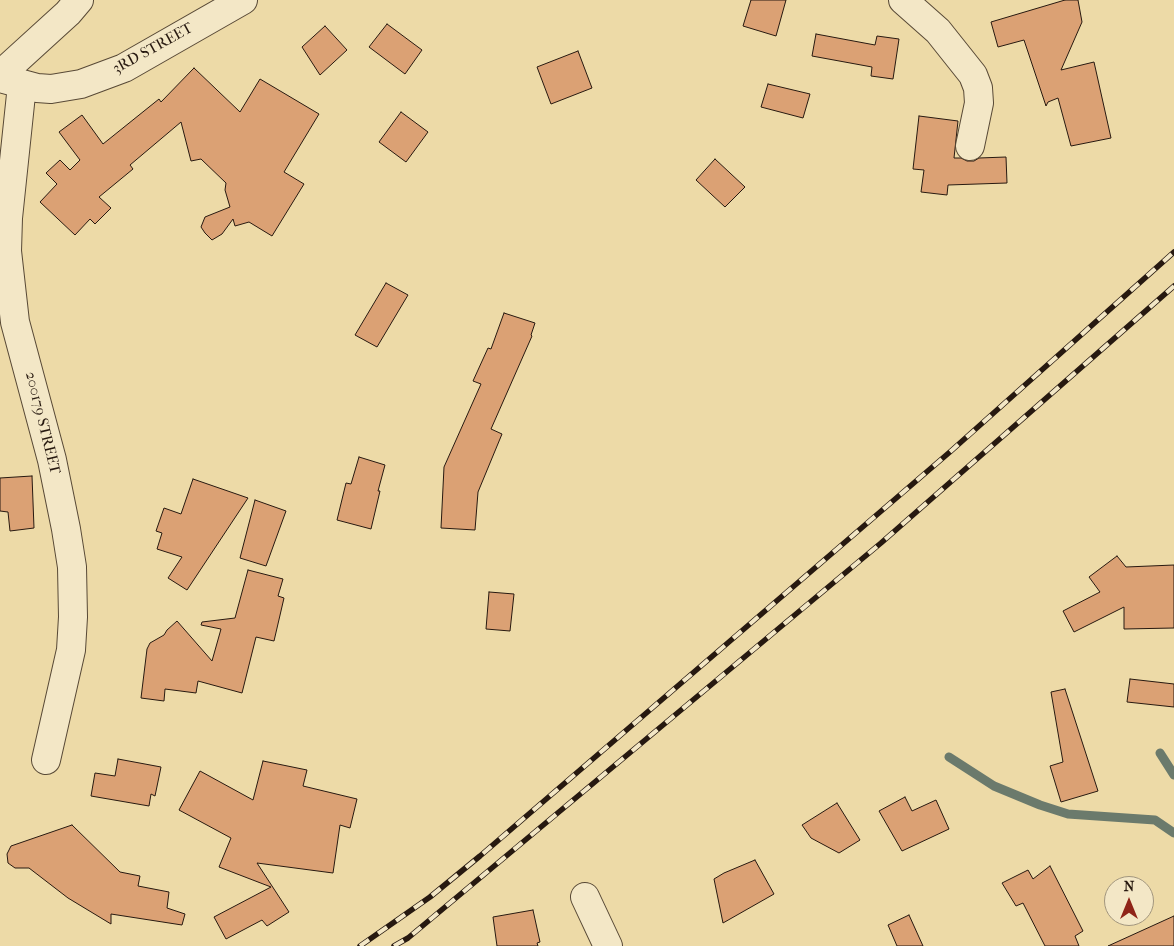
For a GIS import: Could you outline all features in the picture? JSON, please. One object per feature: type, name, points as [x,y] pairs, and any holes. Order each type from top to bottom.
[{"type":"street","points":[[7,79],[78,0]]},
{"type":"street","name":"3RD STREET","points":[[7,79],[51,89],[73,85],[124,68],[243,0]]},
{"type":"street","points":[[903,0],[938,31],[973,75],[978,88],[979,103],[970,146]]},
{"type":"street","name":"200179 STREET","points":[[7,79],[7,251],[15,322],[52,460],[72,566],[73,616],[70,650],[46,760]]},
{"type":"street","points":[[585,897],[608,946]]},
{"type":"building","points":[[751,0],[786,0],[776,36],[743,26]]},
{"type":"building","points":[[1065,0],[1078,0],[1082,22],[1061,70],[1094,62],[1111,138],[1071,146],[1058,98],[1048,102],[1046,106],[1024,40],[998,47],[991,22]]},
{"type":"building","points":[[387,24],[422,50],[405,74],[369,47]]},
{"type":"building","points":[[325,26],[347,50],[320,75],[302,47]]},
{"type":"building","points":[[816,34],[875,45],[877,36],[899,39],[893,79],[871,76],[872,67],[812,56]]},
{"type":"building","points":[[578,51],[592,88],[551,104],[537,67]]},
{"type":"building","points":[[194,68],[240,112],[260,79],[319,114],[284,172],[304,184],[272,236],[249,222],[235,226],[233,219],[222,234],[212,240],[205,233],[201,227],[205,217],[230,207],[225,190],[226,183],[201,159],[191,161],[181,122],[130,165],[133,169],[99,197],[111,208],[95,224],[90,219],[75,235],[40,202],[57,184],[46,173],[60,160],[70,170],[80,160],[59,132],[82,115],[103,144],[159,99],[161,102]]},
{"type":"building","points":[[768,84],[810,94],[803,118],[761,107]]},
{"type":"building","points":[[401,112],[428,132],[406,162],[379,142]]},
{"type":"building","points":[[919,116],[958,121],[954,158],[974,161],[979,158],[1006,157],[1007,183],[948,185],[947,195],[921,192],[924,170],[913,169]]},
{"type":"building","points":[[715,159],[745,187],[725,207],[696,180]]},
{"type":"building","points":[[386,283],[408,295],[377,347],[355,335]]},
{"type":"building","points":[[504,313],[535,323],[532,336],[491,429],[502,434],[478,492],[475,530],[441,528],[444,467],[481,384],[473,381],[488,348],[491,349]]},
{"type":"building","points":[[359,457],[385,465],[371,529],[337,520],[346,483],[351,484]]},
{"type":"building","points":[[32,476],[34,528],[10,531],[8,512],[0,511],[0,478]]},
{"type":"building","points":[[193,479],[248,498],[187,590],[168,578],[182,557],[157,549],[162,533],[156,531],[164,508],[181,514]]},
{"type":"building","points":[[255,500],[286,511],[266,566],[240,558]]},
{"type":"building","points":[[1117,556],[1126,567],[1174,565],[1174,628],[1124,629],[1124,607],[1074,632],[1063,611],[1100,592],[1089,577]]},
{"type":"building","points":[[248,570],[283,579],[278,596],[284,598],[274,641],[256,637],[242,693],[198,681],[196,693],[165,689],[164,701],[141,698],[147,649],[150,643],[164,635],[177,621],[212,661],[221,629],[201,625],[202,622],[235,618]]},
{"type":"building","points":[[489,592],[514,594],[510,631],[486,629]]},
{"type":"building","points":[[1130,679],[1174,684],[1174,707],[1127,702]]},
{"type":"building","points":[[1065,689],[1098,791],[1061,802],[1050,766],[1063,762],[1051,692]]},
{"type":"building","points":[[118,759],[161,767],[155,796],[151,794],[149,806],[91,796],[95,773],[115,776]]},
{"type":"building","points":[[263,761],[307,770],[303,786],[357,799],[350,828],[340,825],[333,873],[257,863],[289,912],[267,926],[262,920],[226,939],[214,917],[271,887],[219,867],[231,838],[179,810],[200,771],[253,800]]},
{"type":"building","points":[[905,797],[912,811],[936,800],[949,829],[902,851],[879,811]]},
{"type":"building","points":[[837,803],[860,840],[839,853],[811,838],[802,825]]},
{"type":"building","points":[[72,825],[120,872],[140,876],[138,886],[169,892],[167,908],[185,914],[182,925],[111,914],[111,924],[68,898],[29,868],[15,868],[8,863],[7,854],[11,846]]},
{"type":"building","points":[[755,860],[774,894],[723,923],[714,879]]},
{"type":"building","points":[[1050,866],[1083,931],[1075,936],[1079,946],[1045,946],[1023,903],[1016,906],[1002,883],[1028,870],[1033,879]]},
{"type":"building","points":[[533,910],[540,942],[537,943],[538,946],[497,946],[493,917]]},
{"type":"building","points":[[909,915],[923,946],[897,946],[888,925]]},
{"type":"building","points":[[1174,916],[1174,946],[1108,946],[1154,926]]},
{"type":"waterway","points":[[1160,753],[1174,775]]},
{"type":"waterway","points":[[949,757],[994,786],[1040,805],[1068,814],[1155,820],[1174,833]]},
{"type":"railway","points":[[360,946],[430,897],[480,856],[951,451],[1174,252]]},
{"type":"railway","points":[[394,946],[408,938],[881,543],[1174,286]]}]
